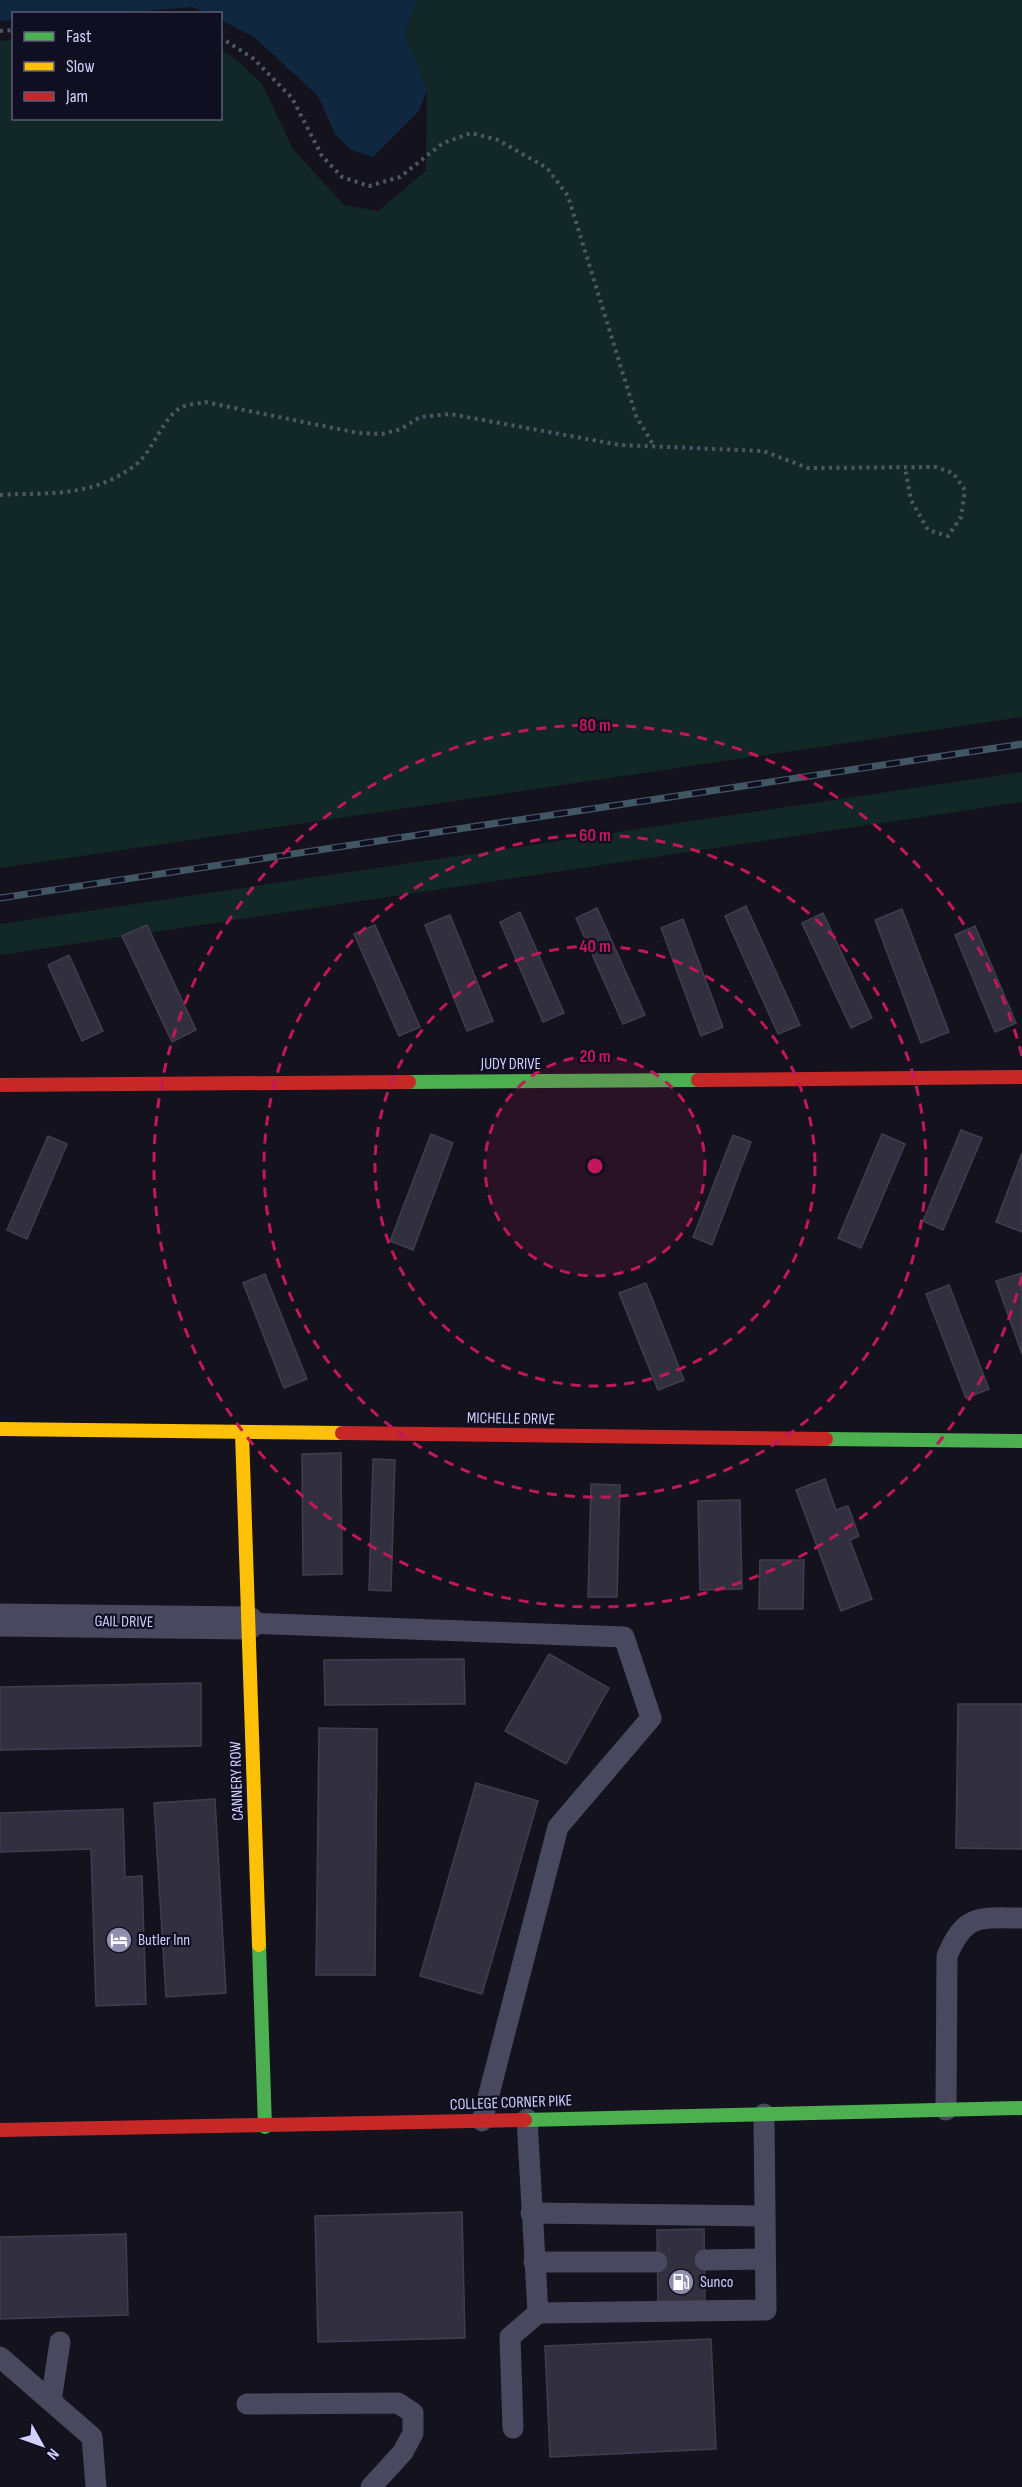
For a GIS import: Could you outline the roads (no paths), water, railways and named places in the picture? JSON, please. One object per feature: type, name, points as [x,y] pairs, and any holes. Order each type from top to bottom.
[{"type":"main road","name":"JUDY DRIVE","points":[[0,1085],[1022,1077]]},
{"type":"main road","name":"MICHELLE DRIVE","points":[[0,1429],[1022,1441]]},
{"type":"main road","name":"CANNERY ROW","points":[[242,1433],[265,2127]]},
{"type":"main road","name":"COLLEGE CORNER PIKE","points":[[0,2130],[265,2127],[1022,2108]]},
{"type":"street","name":"GAIL DRIVE","points":[[0,1620],[248,1623]]},
{"type":"lane","points":[[248,1623],[624,1637],[651,1718],[558,1827],[482,2121]]},
{"type":"lane","points":[[946,2110],[947,1956],[956,1934],[969,1922],[987,1918],[1022,1918]]},
{"type":"lane","points":[[513,2428],[510,2337],[538,2313],[766,2310],[764,2114]]},
{"type":"lane","points":[[527,2119],[538,2313]]},
{"type":"lane","points":[[531,2213],[765,2216]]},
{"type":"lane","points":[[705,2260],[765,2259]]},
{"type":"lane","points":[[534,2262],[657,2262]]},
{"type":"lane","points":[[51,2401],[60,2342]]},
{"type":"lane","points":[[0,2357],[92,2437],[96,2487]]},
{"type":"lane","points":[[247,2404],[398,2403],[412,2414],[413,2433],[403,2452],[371,2487]]},
{"type":"water","points":[[0,0],[417,0],[405,33],[427,91],[418,112],[373,157],[351,150],[335,134],[318,96],[254,37],[222,21],[222,12],[204,12],[193,7],[130,12],[12,12],[12,20],[0,21]]},
{"type":"railway","points":[[0,898],[1022,744]]},
{"type":"place","name":"Butler Inn","points":[[119,1940]]},
{"type":"place","name":"Sunco","points":[[681,2282]]}]
